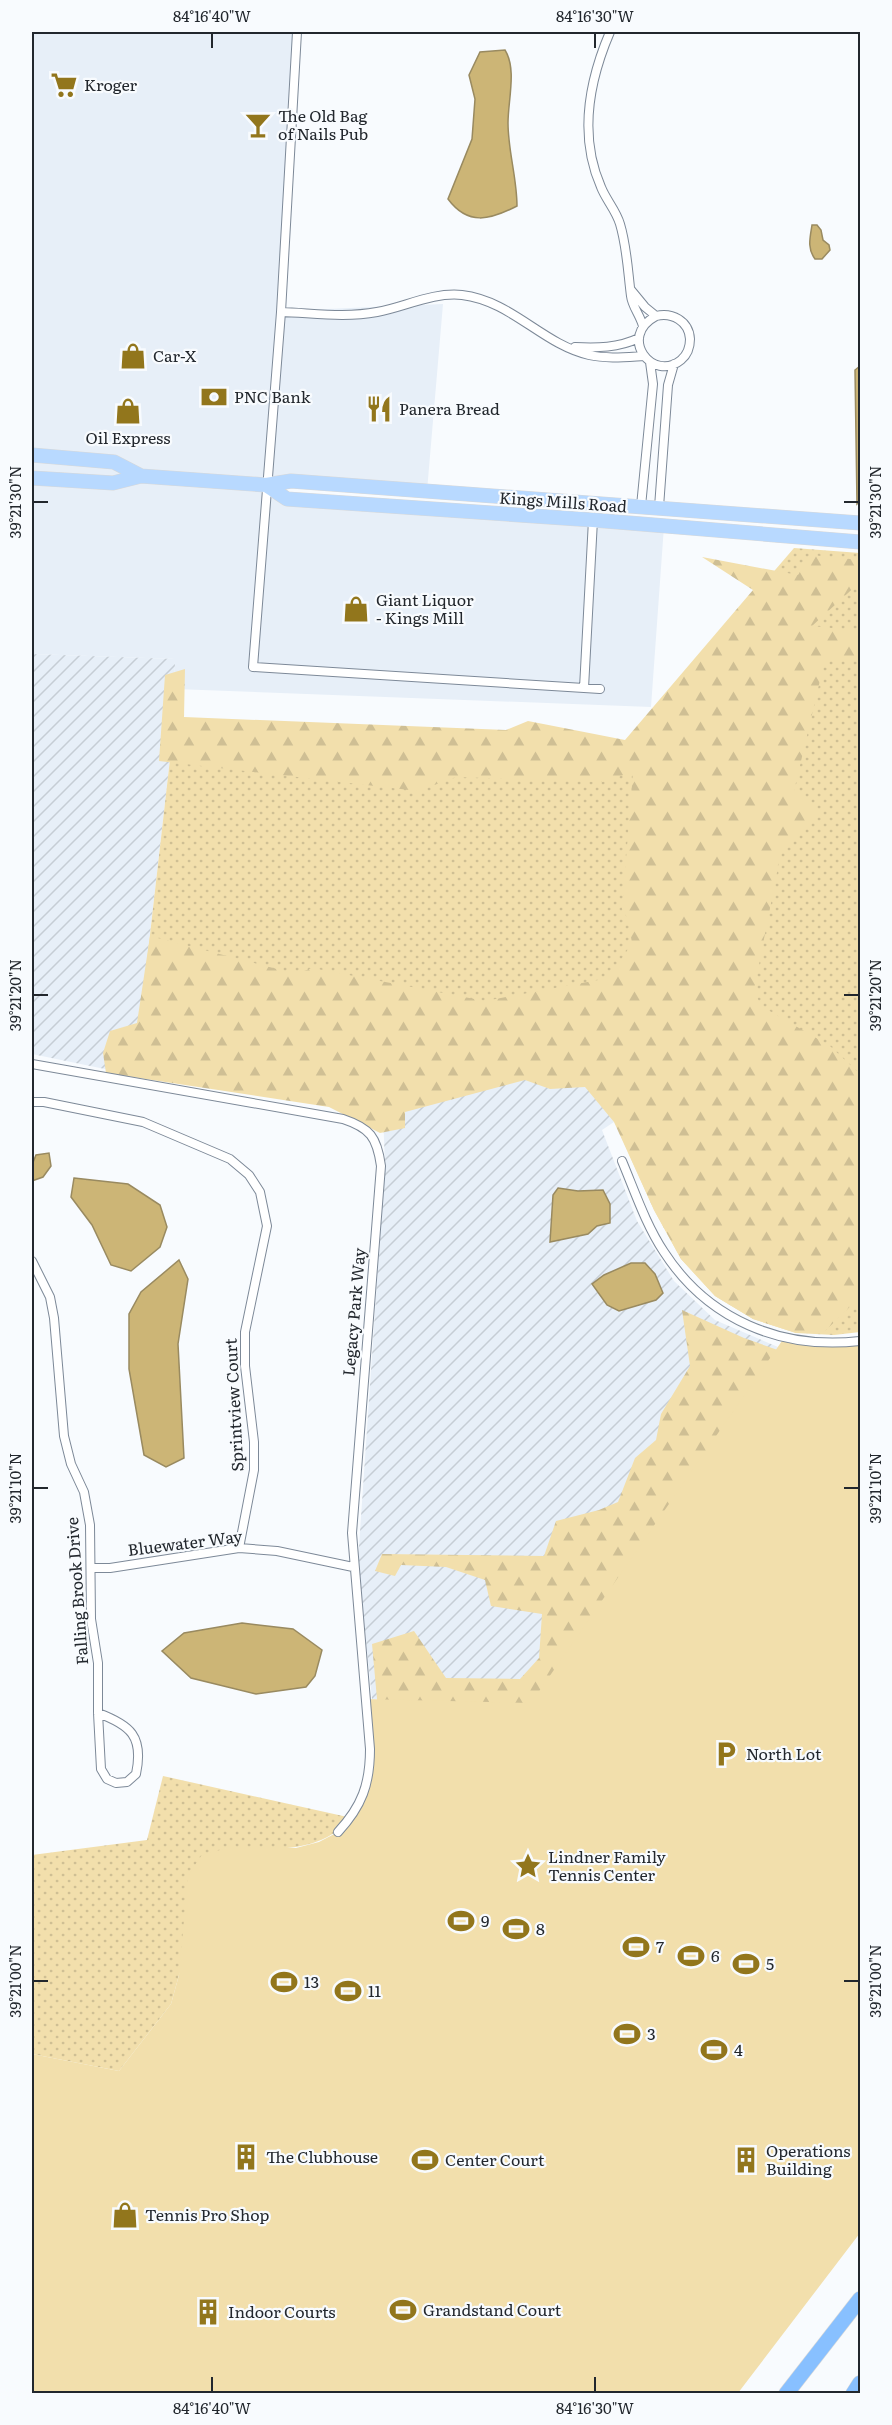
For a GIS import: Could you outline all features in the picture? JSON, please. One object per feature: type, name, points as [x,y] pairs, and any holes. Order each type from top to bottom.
[{"type":"highway","points":[[786,2394],[861,2299]]},
{"type":"highway","points":[[853,2394],[861,2383]]},
{"type":"main road","name":"Kings Mills Road","points":[[32,454],[114,462],[141,476]]},
{"type":"main road","name":"Kings Mills Road","points":[[32,478],[113,483],[141,476],[266,485],[291,481],[861,523]]},
{"type":"main road","name":"Kings Mills Road","points":[[266,485],[287,499],[593,520],[861,542]]},
{"type":"street","points":[[297,32],[281,312],[253,667],[600,689]]},
{"type":"street","points":[[610,32],[597,63],[590,90],[587,118],[594,170],[620,224],[632,301],[643,326]]},
{"type":"street","points":[[631,289],[645,307],[656,316]]},
{"type":"street","points":[[281,312],[351,315],[378,312],[436,296],[460,295],[482,299],[508,310],[549,338],[587,354],[647,359],[666,366],[674,364],[687,352],[690,339],[685,325],[672,316],[656,316],[643,326],[639,338],[647,359],[653,384],[641,506]]},
{"type":"street","points":[[571,347],[604,348],[639,338]]},
{"type":"street","points":[[659,507],[668,385],[674,364]]},
{"type":"street","points":[[584,688],[593,520]]},
{"type":"street","name":"Legacy Park Way","points":[[32,1064],[343,1119],[360,1125],[372,1136],[379,1149],[381,1166],[352,1533],[370,1773],[362,1800],[352,1818],[338,1832]]},
{"type":"street","name":"Sprintview Court","points":[[32,1102],[44,1102],[143,1122],[230,1159],[249,1175],[260,1192],[267,1226],[245,1332],[245,1366],[254,1442],[254,1470],[239,1548]]},
{"type":"street","points":[[622,1161],[663,1251],[677,1270],[705,1299],[724,1314],[768,1335],[808,1342],[861,1341]]},
{"type":"street","name":"Falling Brook Drive","points":[[32,1261],[50,1297],[54,1318],[64,1436],[71,1464],[84,1492],[90,1525],[91,1619],[98,1663],[98,1713],[101,1768],[107,1779],[116,1783],[127,1782],[136,1774],[138,1743],[132,1731],[119,1721],[98,1713]]},
{"type":"street","name":"Bluewater Way","points":[[91,1568],[110,1568],[239,1548],[277,1551],[353,1567]]},
{"type":"shaded area","points":[[32,32],[297,32],[281,311],[443,304],[427,491],[268,485],[287,499],[664,526],[651,707],[175,689],[175,659],[32,654]]},
{"type":"shaded area","points":[[505,50],[511,66],[508,133],[517,206],[498,215],[472,217],[456,208],[448,199],[472,139],[475,99],[469,75],[480,52]]},
{"type":"shaded area","points":[[812,225],[817,225],[821,230],[823,240],[829,245],[830,250],[822,259],[815,259],[811,251]]},
{"type":"shaded area","points":[[860,366],[860,501],[857,504],[855,370]]},
{"type":"shaded area","points":[[32,654],[175,659],[174,724],[134,1075],[32,1054]]},
{"type":"shaded area","points":[[587,1060],[614,1122],[602,1130],[637,1221],[674,1281],[715,1320],[778,1347],[531,1703],[372,1699],[358,1561],[385,1165],[383,1113]]},
{"type":"shaded area","points":[[49,1153],[51,1166],[43,1177],[32,1181],[32,1165],[36,1155]]},
{"type":"shaded area","points":[[74,1178],[128,1184],[160,1205],[167,1227],[160,1247],[131,1271],[111,1265],[92,1225],[71,1197]]},
{"type":"shaded area","points":[[558,1188],[578,1191],[603,1190],[610,1204],[610,1223],[597,1226],[588,1234],[550,1242],[553,1195]]},
{"type":"shaded area","points":[[179,1260],[188,1279],[178,1344],[184,1458],[166,1467],[144,1455],[129,1369],[129,1314],[141,1292]]},
{"type":"shaded area","points":[[631,1263],[645,1263],[655,1274],[663,1293],[656,1300],[619,1311],[607,1305],[592,1284],[604,1275]]},
{"type":"shaded area","points":[[242,1623],[293,1629],[322,1650],[315,1676],[306,1687],[256,1694],[191,1678],[162,1651],[184,1633]]},
{"type":"green space","points":[[794,548],[860,553],[860,1332],[834,1335],[796,1333],[753,1319],[715,1296],[681,1259],[654,1210],[587,1060],[134,1075],[174,724],[627,743]]},
{"type":"green space","points":[[811,555],[860,560],[860,582],[812,626],[860,631],[860,661],[825,659],[794,791],[818,815],[781,852],[754,990],[761,1006],[830,1046],[860,1074],[860,1297],[824,1332],[796,1333],[753,1319],[715,1296],[681,1259],[654,1210],[614,1122],[585,1087],[550,1089],[525,1080],[405,1112],[405,1128],[380,1133],[329,1107],[106,1073],[103,1053],[110,1031],[137,1023],[150,936],[296,974],[312,968],[485,1001],[609,978],[632,943],[628,919],[622,909],[633,772],[602,782],[456,777],[418,791],[159,761],[165,675],[185,669],[184,717],[506,730],[528,721],[625,740],[753,590],[702,557],[798,575]]},
{"type":"green space","points":[[682,1310],[744,1338],[792,1355],[586,1705],[379,1721],[372,1644],[414,1631],[446,1678],[520,1679],[539,1658],[542,1614],[491,1606],[485,1580],[446,1567],[401,1565],[395,1576],[375,1571],[382,1554],[544,1556],[556,1521],[599,1510],[618,1502],[635,1458],[656,1440],[661,1414],[690,1366]]},
{"type":"green space","name":"Lindner Family Tennis Center","points":[[784,1338],[860,1341],[860,2233],[738,2393],[32,2393],[32,2054],[119,2071],[171,2004],[179,1975],[188,1876],[201,1856],[226,1848],[296,1848],[319,1842],[338,1832],[352,1818],[370,1773],[365,1699],[531,1703]]},
{"type":"green space","points":[[163,1776],[352,1818],[324,1839],[309,1844],[277,1849],[226,1848],[179,1975],[171,2004],[119,2071],[32,2054],[32,1855],[147,1840]]},
{"type":"place","name":"Kroger","points":[[64,85]]},
{"type":"place","name":"The Old Bag of Nails Pub","points":[[258,125]]},
{"type":"place","name":"Car-X","points":[[133,356]]},
{"type":"place","name":"PNC Bank","points":[[214,397]]},
{"type":"place","name":"Panera Bread","points":[[379,409]]},
{"type":"place","name":"Oil Express","points":[[128,411]]},
{"type":"place","name":"Giant Liquor - Kings Mill","points":[[356,609]]},
{"type":"place","name":"North Lot","points":[[726,1754]]},
{"type":"place","name":"Lindner Family Tennis Center","points":[[528,1866]]},
{"type":"place","name":"9","points":[[461,1921]]},
{"type":"place","name":"8","points":[[516,1929]]},
{"type":"place","name":"7","points":[[636,1947]]},
{"type":"place","name":"6","points":[[691,1956]]},
{"type":"place","name":"5","points":[[746,1964]]},
{"type":"place","name":"13","points":[[284,1982]]},
{"type":"place","name":"11","points":[[348,1991]]},
{"type":"place","name":"3","points":[[627,2034]]},
{"type":"place","name":"4","points":[[714,2050]]},
{"type":"place","name":"The Clubhouse","points":[[246,2157]]},
{"type":"place","name":"Center Court","points":[[425,2160]]},
{"type":"place","name":"Operations Building","points":[[746,2160]]},
{"type":"place","name":"Tennis Pro Shop","points":[[125,2215]]},
{"type":"place","name":"Grandstand Court","points":[[403,2310]]},
{"type":"place","name":"Indoor Courts","points":[[208,2312]]}]
